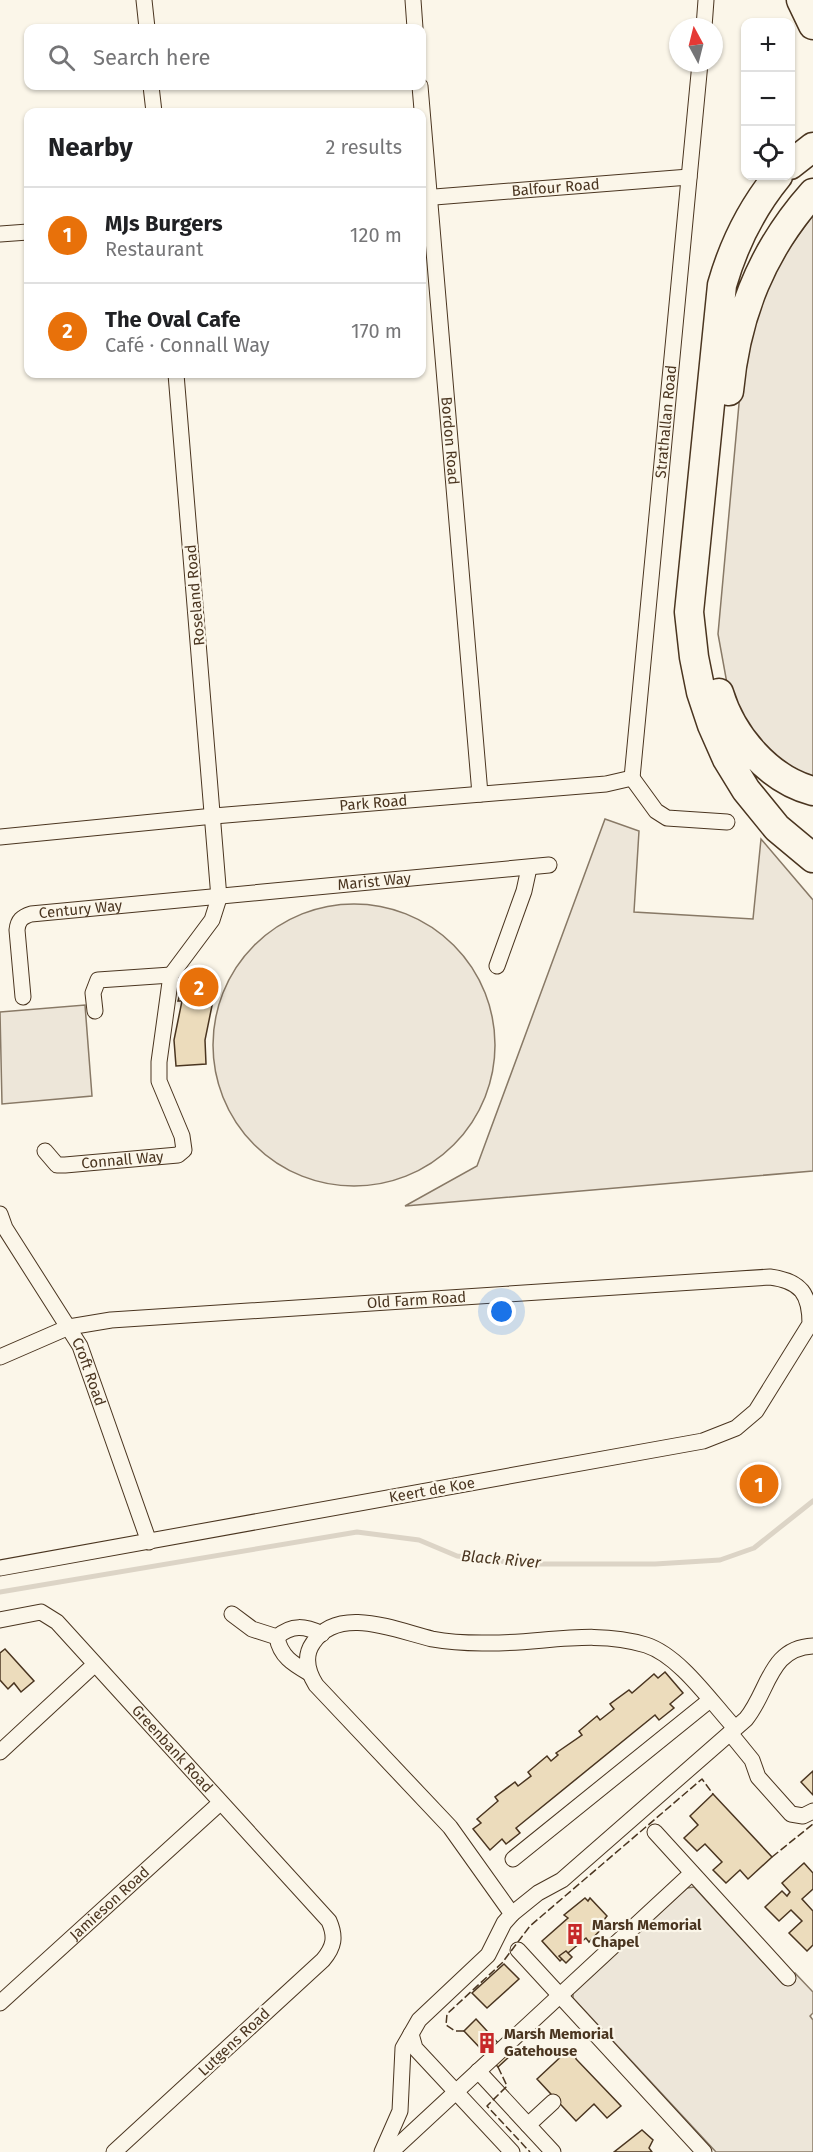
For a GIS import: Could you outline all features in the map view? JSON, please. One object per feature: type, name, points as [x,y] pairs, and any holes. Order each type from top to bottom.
[{"type":"highway","points":[[801,0],[813,25]]},
{"type":"highway","points":[[795,161],[813,147]]},
{"type":"highway","points":[[775,180],[760,198],[743,227],[731,254],[722,285],[689,612],[701,692],[727,759],[746,790],[777,828],[813,858]]},
{"type":"highway","points":[[813,193],[789,223],[760,268],[749,293],[736,337],[730,378],[708,611],[712,669],[722,701],[734,726],[748,747],[766,765],[797,786],[813,790]]},
{"type":"street","points":[[144,0],[147,24]]},
{"type":"street","points":[[413,0],[415,24]]},
{"type":"street","points":[[705,18],[706,0]]},
{"type":"street","name":"Strathallan Road","points":[[632,778],[699,72]]},
{"type":"street","points":[[152,90],[154,108]]},
{"type":"street","name":"Bordon Road","points":[[420,90],[421,108]]},
{"type":"street","name":"Balfour Road","points":[[426,198],[689,177]]},
{"type":"street","name":"Bordon Road","points":[[426,209],[480,794]]},
{"type":"street","points":[[0,234],[24,231]]},
{"type":"street","name":"Roseland Road","points":[[176,378],[219,898]]},
{"type":"street","points":[[632,778],[656,811],[668,818],[727,822]]},
{"type":"street","name":"Park Road","points":[[0,837],[214,816],[614,783],[632,778]]},
{"type":"street","name":"Marist Way","points":[[219,898],[549,865]]},
{"type":"street","points":[[497,966],[524,891],[529,868]]},
{"type":"street","name":"Connall Way","points":[[45,1151],[52,1161],[65,1165],[178,1155],[184,1150],[182,1136],[164,1096],[158,1072],[171,975],[212,920],[219,898]]},
{"type":"street","name":"Century Way","points":[[23,997],[17,930],[18,922],[23,916],[219,898]]},
{"type":"street","points":[[95,1011],[93,993],[99,980],[171,975]]},
{"type":"street","name":"Croft Road","points":[[0,1214],[5,1228],[69,1327],[86,1360],[149,1542]]},
{"type":"street","name":"Old Farm Road","points":[[0,1358],[69,1327],[123,1320],[770,1277],[785,1279],[806,1295],[810,1309],[810,1324]]},
{"type":"street","name":"Keert de Koe","points":[[0,1568],[703,1441],[736,1428],[756,1411],[810,1324]]},
{"type":"street","name":"Greenbank Road","points":[[0,1620],[41,1612],[57,1622],[330,1921]]},
{"type":"street","points":[[232,1614],[252,1629],[277,1637]]},
{"type":"street","points":[[309,1673],[310,1648],[322,1634],[341,1625],[356,1623],[383,1626],[434,1639],[478,1643],[503,1644],[575,1637],[624,1640],[647,1645],[676,1663],[710,1700],[752,1760],[758,1777],[791,1814],[803,1816],[813,1811]]},
{"type":"street","points":[[277,1637],[290,1628],[298,1627],[307,1627],[322,1634]]},
{"type":"street","points":[[277,1637],[279,1648],[285,1656],[309,1673],[316,1685],[450,1827],[512,1914]]},
{"type":"street","points":[[382,2152],[400,2111],[403,2048],[419,2020],[488,1955],[504,1923],[512,1914],[538,1893],[562,1880],[733,1731],[753,1710],[776,1662],[795,1648],[813,1646]]},
{"type":"street","points":[[0,1752],[94,1665]]},
{"type":"street","points":[[513,1858],[710,1700]]},
{"type":"street","name":"Jamieson Road","points":[[0,2003],[220,1803]]},
{"type":"street","points":[[655,1832],[788,1978]]},
{"type":"street","points":[[391,2152],[692,1873]]},
{"type":"street","name":"Lutgens Road","points":[[114,2152],[323,1960],[331,1951],[334,1941],[330,1921]]},
{"type":"street","points":[[518,1950],[704,2152]]},
{"type":"street","points":[[411,2034],[415,2048],[508,2151]]},
{"type":"street","points":[[403,2064],[423,2057]]},
{"type":"street","points":[[477,2071],[553,2152]]},
{"type":"street","points":[[528,2125],[553,2102]]},
{"type":"shaded area","points":[[813,215],[813,779],[798,773],[754,738],[728,689],[718,634],[744,349],[775,268]]},
{"type":"shaded area","points":[[605,819],[639,831],[634,912],[753,919],[761,839],[813,900],[813,1171],[405,1206],[477,1166]]},
{"type":"shaded area","points":[[354,904],[381,907],[408,915],[443,936],[463,956],[478,979],[489,1004],[495,1045],[492,1072],[484,1099],[463,1134],[443,1154],[420,1169],[395,1180],[354,1186],[327,1183],[300,1175],[265,1154],[245,1134],[230,1111],[219,1086],[213,1045],[216,1018],[224,991],[245,956],[265,936],[288,921],[313,910]]},
{"type":"shaded area","points":[[85,1005],[92,1096],[2,1104],[0,1012]]},
{"type":"shaded area","points":[[694,1887],[783,1984],[795,1973],[813,1992],[813,2013],[810,2016],[813,2020],[813,2152],[716,2152],[573,1998],[573,1993],[687,1888]]},
{"type":"building","points":[[192,971],[216,986],[205,1040],[206,1064],[176,1066],[174,1040],[182,1001],[178,1001],[184,980]]},
{"type":"building","points":[[5,1649],[34,1681],[21,1692],[14,1683],[8,1689],[0,1680],[0,1653]]},
{"type":"building","points":[[665,1672],[683,1693],[670,1704],[674,1708],[659,1720],[655,1715],[516,1828],[520,1833],[506,1844],[502,1839],[490,1850],[473,1829],[481,1823],[477,1819],[498,1801],[495,1797],[515,1782],[518,1786],[531,1776],[528,1772],[547,1756],[551,1761],[558,1755],[556,1753],[582,1735],[579,1731],[597,1716],[600,1720],[614,1709],[610,1704],[629,1690],[632,1693],[654,1674],[658,1678]]},
{"type":"building","points":[[813,1771],[813,1795],[801,1782]]},
{"type":"building","points":[[713,1794],[772,1857],[748,1879],[740,1870],[726,1883],[713,1870],[722,1862],[705,1844],[697,1851],[684,1838],[698,1825],[690,1816]]},
{"type":"building","points":[[804,1863],[813,1873],[813,1889],[802,1899],[813,1911],[813,1945],[807,1951],[789,1933],[802,1921],[791,1910],[779,1921],[765,1907],[782,1891],[787,1896],[790,1892],[782,1883]]},
{"type":"building","name":"Marsh Memorial Chapel","points":[[585,1898],[588,1901],[590,1898],[607,1916],[603,1921],[606,1924],[589,1942],[586,1938],[568,1953],[572,1957],[566,1963],[562,1959],[560,1961],[542,1941],[568,1918],[564,1915]]},
{"type":"building","points":[[566,1951],[572,1957],[566,1963],[559,1956]]},
{"type":"building","points":[[504,1964],[519,1979],[487,2008],[472,1993]]},
{"type":"building","name":"Marsh Memorial Gatehouse","points":[[476,2019],[510,2056],[498,2067],[464,2031]]},
{"type":"building","points":[[567,2051],[575,2052],[576,2059],[621,2106],[607,2118],[594,2104],[576,2121],[537,2079]]},
{"type":"building","points":[[642,2130],[653,2140],[649,2148],[652,2152],[614,2152]]},
{"type":"waterway","name":"Black River","points":[[0,1592],[357,1532],[419,1540],[457,1556],[525,1564],[655,1564],[720,1560],[754,1548],[813,1501]]},
{"type":"fence","points":[[464,2031],[455,2031],[446,2025],[447,2014],[502,1963],[530,1926],[702,1779],[713,1794]]},
{"type":"fence","points":[[772,1857],[813,1824]]},
{"type":"fence","points":[[498,2067],[507,2086],[487,2106],[530,2152]]},
{"type":"place","name":"The Oval Cafe","points":[[199,987]]},
{"type":"place","name":"MJs Burgers","points":[[759,1484]]},
{"type":"place","name":"Marsh Memorial Chapel","points":[[575,1934]]},
{"type":"place","name":"Marsh Memorial Gatehouse","points":[[487,2043]]}]
